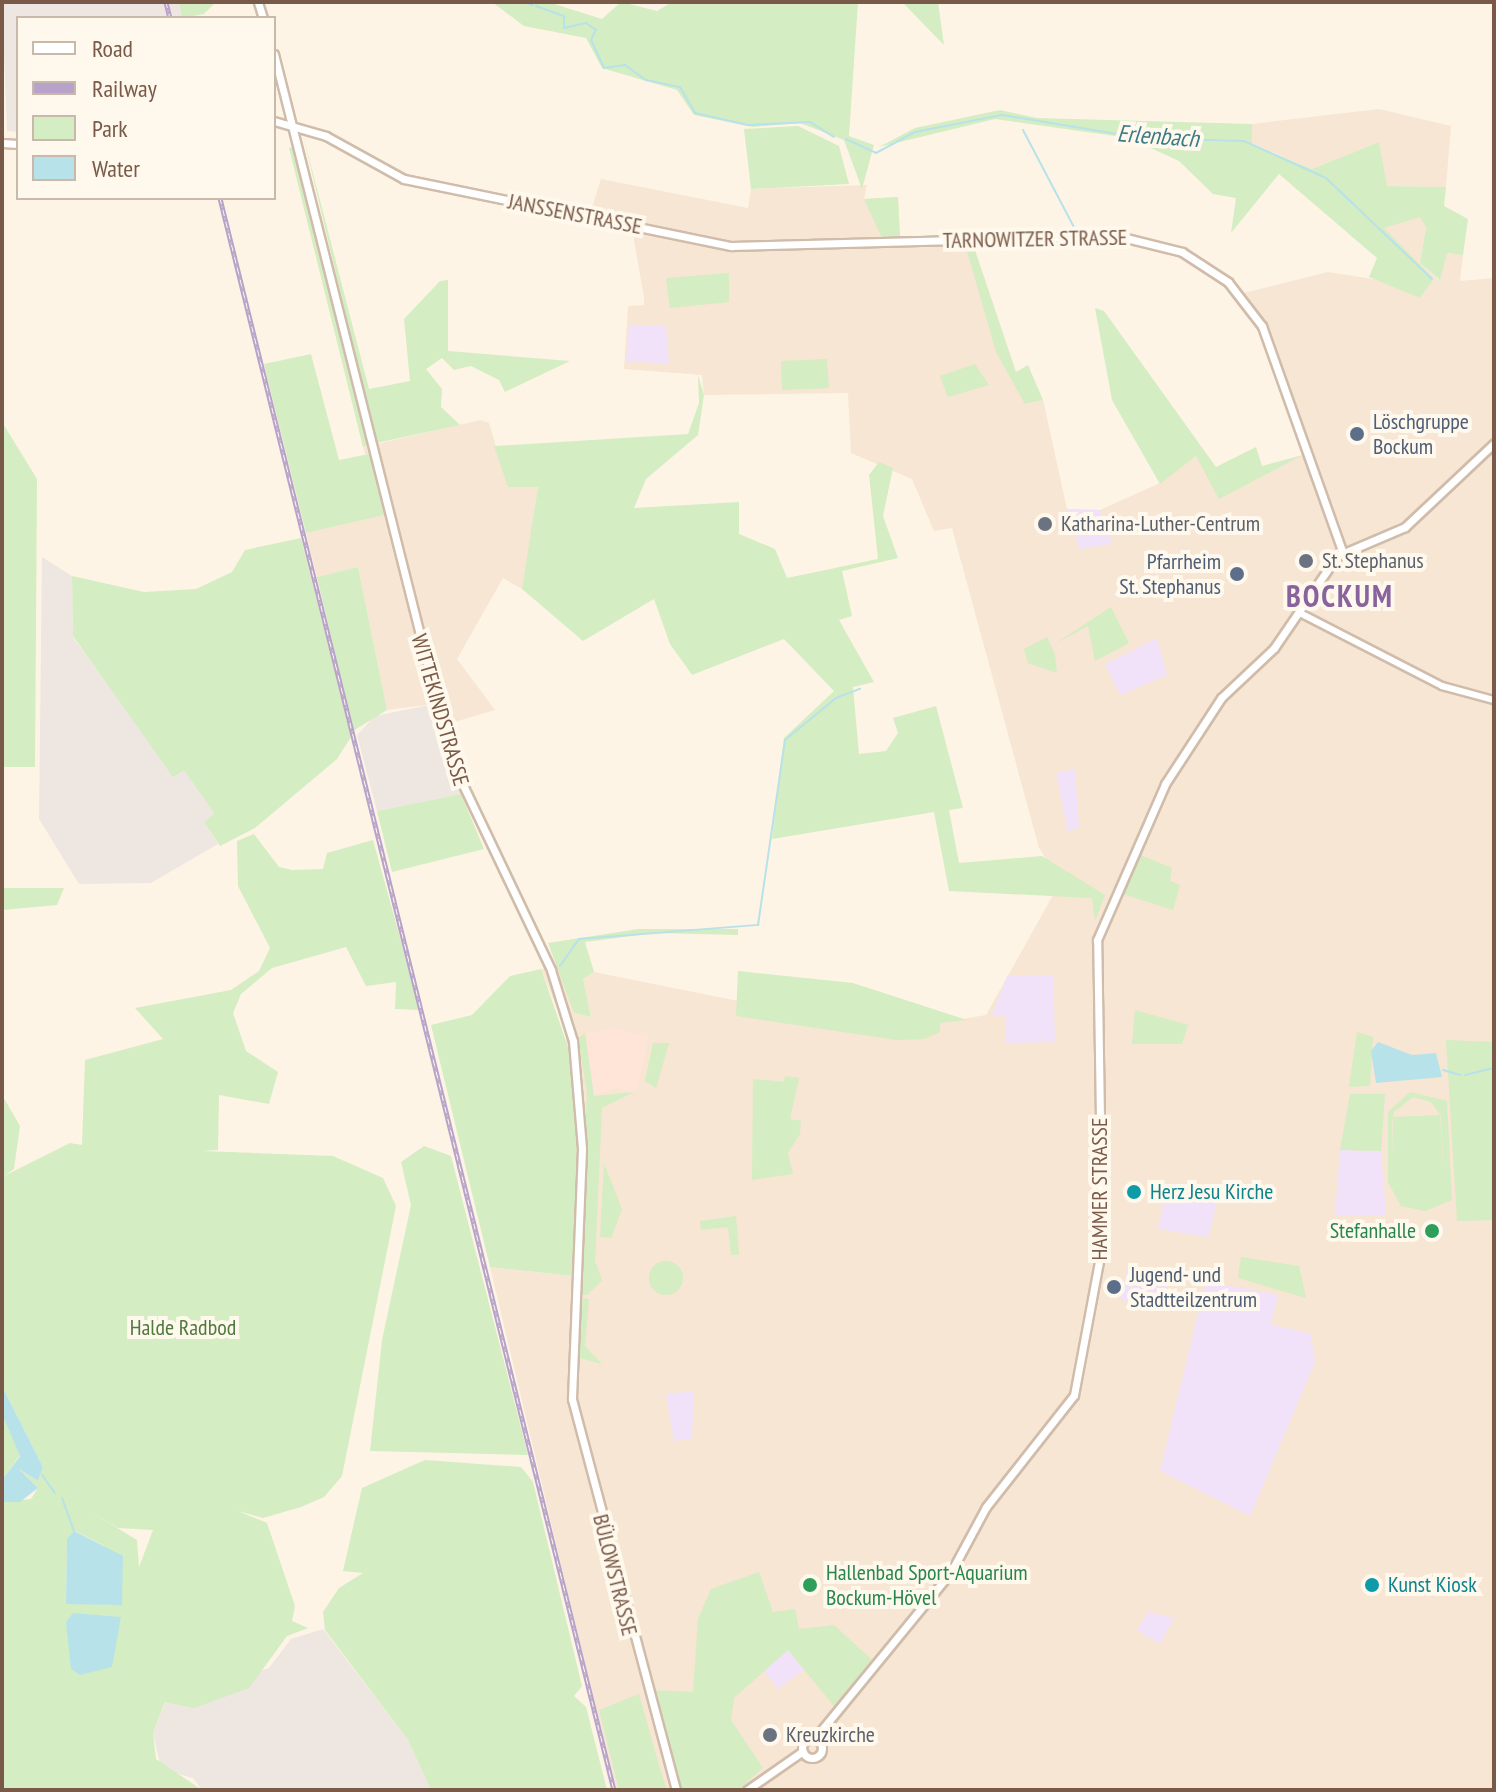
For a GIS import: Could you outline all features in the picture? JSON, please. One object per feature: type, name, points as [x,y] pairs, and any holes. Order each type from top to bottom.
[{"type":"main road","name":"WITTEKINDSTRASSE","points":[[276,61],[452,762],[551,970],[575,1048],[582,1149],[569,1357]]},
{"type":"main road","name":"JANSSENSTRASSE","points":[[276,121],[293,124],[416,182],[731,246],[870,242]]},
{"type":"main road","name":"TARNOWITZER STRASSE","points":[[870,242],[1118,236],[1201,262],[1228,282],[1262,326],[1343,553]]},
{"type":"main road","points":[[1343,553],[1417,518],[1494,443]]},
{"type":"main road","name":"HAMMER STRASSE","points":[[815,1738],[951,1572],[986,1507],[1074,1395],[1102,1246],[1095,989],[1102,919],[1195,736],[1300,613],[1343,553]]},
{"type":"main road","name":"BÜLOWSTRASSE","points":[[569,1357],[572,1399],[608,1550],[676,1790]]},
{"type":"main road","points":[[747,1790],[803,1751],[804,1742],[815,1738],[819,1755],[803,1751]]},
{"type":"street","points":[[1300,613],[1442,686],[1494,700]]},
{"type":"shaded area","points":[[2,2],[179,2],[182,16],[16,16],[16,132],[7,131]]},
{"type":"shaded area","points":[[1379,109],[1451,126],[1446,187],[1386,186],[1379,142],[1312,169],[1251,143],[1252,124]]},
{"type":"shaded area","points":[[601,179],[748,208],[751,189],[867,185],[864,199],[898,197],[900,237],[966,235],[1025,404],[1043,400],[1067,509],[1100,510],[1160,483],[1196,456],[1216,484],[1303,455],[1263,336],[1236,295],[1328,272],[1379,280],[1420,298],[1434,279],[1383,228],[1420,216],[1426,226],[1420,263],[1439,280],[1447,253],[1463,255],[1460,281],[1494,278],[1494,1790],[615,1790],[490,1267],[572,1276],[566,1031],[541,969],[559,967],[574,1013],[591,1017],[583,979],[594,972],[738,1001],[737,1016],[923,1039],[939,1023],[986,1015],[1053,895],[1053,869],[1039,848],[952,528],[934,531],[912,479],[851,453],[848,393],[704,395],[702,375],[624,369],[628,306],[644,305],[644,297],[632,229],[588,220]]},
{"type":"shaded area","points":[[629,326],[666,326],[669,364],[626,361]]},
{"type":"shaded area","points":[[481,420],[489,423],[508,487],[538,486],[522,589],[503,578],[457,659],[495,710],[441,726],[434,704],[387,710],[358,567],[317,577],[306,533],[383,515],[363,447]]},
{"type":"shaded area","points":[[1067,509],[1100,510],[1112,544],[1080,549]]},
{"type":"shaded area","points":[[42,557],[72,576],[73,637],[174,776],[184,769],[214,813],[204,822],[218,844],[151,883],[79,884],[39,819]]},
{"type":"shaded area","points":[[1157,638],[1167,675],[1120,695],[1105,664]]},
{"type":"shaded area","points":[[434,704],[461,794],[377,811],[357,735],[375,716]]},
{"type":"shaded area","points":[[1075,769],[1079,827],[1068,832],[1056,773]]},
{"type":"shaded area","points":[[1007,976],[1053,976],[1055,1042],[1006,1043],[1005,1015],[992,1015]]},
{"type":"shaded area","points":[[611,1028],[648,1036],[639,1084],[634,1092],[614,1088],[594,1096],[585,1033]]},
{"type":"shaded area","points":[[1340,1150],[1381,1151],[1386,1215],[1335,1215]]},
{"type":"shaded area","points":[[1166,1188],[1217,1202],[1208,1237],[1158,1229]]},
{"type":"shaded area","points":[[1127,1271],[1170,1279],[1160,1313],[1120,1299]]},
{"type":"shaded area","points":[[1206,1281],[1278,1295],[1271,1324],[1311,1334],[1315,1362],[1250,1516],[1160,1471]]},
{"type":"shaded area","points":[[694,1391],[692,1439],[674,1441],[666,1394]]},
{"type":"shaded area","points":[[1148,1612],[1174,1618],[1160,1644],[1137,1630]]},
{"type":"shaded area","points":[[323,1629],[408,1740],[431,1790],[202,1790],[193,1778],[161,1769],[153,1733],[166,1701],[269,1668],[291,1639]]},
{"type":"shaded area","points":[[788,1650],[804,1670],[778,1689],[763,1670]]},
{"type":"green space","points":[[179,2],[216,2],[204,14],[182,16]]},
{"type":"green space","points":[[492,2],[548,2],[602,19],[621,2],[657,11],[672,2],[858,2],[849,136],[874,145],[862,189],[844,140],[800,123],[753,127],[694,115],[677,90],[602,68],[586,38],[524,26]]},
{"type":"green space","points":[[902,2],[938,2],[944,45]]},
{"type":"green space","points":[[1000,110],[1037,118],[1252,124],[1252,144],[1312,169],[1379,142],[1387,186],[1446,187],[1444,206],[1468,219],[1463,255],[1447,253],[1440,280],[1420,263],[1426,227],[1420,217],[1384,228],[1434,279],[1420,298],[1369,277],[1377,258],[1279,174],[1231,233],[1236,198],[1213,194],[1179,161],[1129,138],[995,119],[879,147],[915,128]]},
{"type":"green space","points":[[798,126],[839,146],[849,184],[751,189],[744,129]]},
{"type":"green space","points":[[303,135],[369,389],[410,381],[404,319],[440,281],[448,280],[448,351],[570,361],[505,392],[499,380],[471,366],[454,370],[442,358],[426,369],[442,389],[441,407],[460,425],[376,443]]},
{"type":"green space","points":[[293,147],[368,445],[363,447],[289,148]]},
{"type":"green space","points":[[898,197],[900,237],[882,238],[864,199]]},
{"type":"green space","points":[[965,244],[973,244],[1016,372],[1028,365],[1043,400],[1025,404],[996,352]]},
{"type":"green space","points":[[729,273],[729,302],[670,308],[666,278]]},
{"type":"green space","points":[[1095,308],[1104,311],[1216,467],[1256,447],[1262,466],[1303,455],[1219,499],[1196,456],[1160,484],[1112,400]]},
{"type":"green space","points":[[311,354],[339,460],[369,454],[384,515],[306,533],[264,364]]},
{"type":"green space","points":[[827,359],[829,388],[782,390],[781,361]]},
{"type":"green space","points":[[975,364],[989,385],[948,397],[940,376]]},
{"type":"green space","points":[[698,375],[704,395],[698,435],[646,479],[634,508],[739,502],[739,534],[775,549],[787,578],[878,559],[869,475],[879,462],[893,468],[883,516],[898,558],[842,571],[852,616],[839,620],[874,682],[853,687],[859,754],[886,751],[898,733],[893,718],[936,706],[963,808],[949,810],[959,863],[1042,856],[1105,895],[1095,921],[1092,898],[949,891],[934,812],[772,839],[784,738],[834,691],[784,639],[692,675],[670,644],[654,599],[583,641],[522,589],[538,487],[508,487],[494,446],[688,434],[699,403]]},
{"type":"green space","points":[[2,422],[37,479],[35,767],[2,767]]},
{"type":"green space","points":[[301,538],[351,737],[337,759],[255,828],[220,846],[204,822],[214,813],[184,770],[173,777],[73,636],[72,576],[144,592],[196,589],[232,572],[245,550]]},
{"type":"green space","points":[[358,567],[387,710],[353,731],[317,577]]},
{"type":"green space","points":[[1111,607],[1129,643],[1095,661],[1088,626],[1055,644]]},
{"type":"green space","points":[[1047,637],[1055,655],[1057,673],[1028,663],[1024,649]]},
{"type":"green space","points":[[461,794],[484,849],[392,872],[377,811]]},
{"type":"green space","name":"Halde Radbod","points":[[254,834],[279,867],[292,870],[323,869],[327,853],[373,840],[420,1010],[395,1009],[396,982],[366,986],[346,947],[272,968],[241,994],[233,1013],[246,1051],[278,1072],[269,1104],[219,1095],[218,1150],[201,1151],[333,1156],[383,1178],[396,1206],[342,1476],[324,1497],[301,1507],[263,1518],[238,1511],[267,1523],[295,1606],[292,1621],[308,1628],[287,1636],[249,1688],[194,1708],[165,1702],[153,1733],[156,1759],[202,1790],[2,1790],[2,1502],[31,1499],[38,1488],[19,1469],[38,1481],[43,1467],[2,1386],[2,1095],[20,1126],[14,1169],[4,1176],[70,1143],[82,1145],[85,1060],[163,1039],[135,1008],[231,990],[259,971],[270,948],[238,886],[237,841]],"holes":[[[86,1509],[118,1528],[153,1530],[139,1567],[137,1540]],[[75,1531],[104,1546],[66,1604],[67,1540]]]},
{"type":"green space","points":[[1133,852],[1172,868],[1170,881],[1180,885],[1173,910],[1116,892]]},
{"type":"green space","points":[[2,888],[64,888],[57,905],[2,910]]},
{"type":"green space","points":[[638,929],[738,929],[738,935],[655,933],[585,942],[594,972],[583,979],[591,1017],[574,1013],[548,943]]},
{"type":"green space","points":[[541,969],[575,1067],[580,1147],[573,1276],[490,1267],[431,1025],[472,1015],[510,976]]},
{"type":"green space","points":[[738,971],[853,983],[967,1020],[940,1023],[940,1032],[924,1039],[897,1040],[736,1016]]},
{"type":"green space","points":[[1135,1010],[1188,1025],[1182,1044],[1132,1044]]},
{"type":"green space","points":[[1357,1032],[1373,1037],[1370,1086],[1349,1087]]},
{"type":"green space","points":[[585,1033],[594,1096],[634,1092],[602,1108],[595,1261],[602,1280],[587,1295],[576,1294],[587,1093],[578,1038]]},
{"type":"green space","points":[[1446,1040],[1494,1042],[1494,1220],[1457,1221]]},
{"type":"green space","points":[[653,1043],[669,1043],[656,1088],[645,1081]]},
{"type":"green space","points":[[785,1076],[799,1078],[790,1119],[801,1121],[800,1134],[788,1153],[793,1174],[752,1180],[753,1079],[784,1082]]},
{"type":"green space","points":[[1410,1092],[1447,1101],[1452,1200],[1425,1211],[1401,1206],[1388,1182],[1388,1112]],"holes":[[[1413,1097],[1431,1102],[1441,1116],[1444,1179],[1440,1115],[1393,1117],[1394,1112]]]},
{"type":"green space","points":[[1350,1094],[1385,1094],[1381,1151],[1340,1150]]},
{"type":"green space","points":[[424,1146],[451,1156],[528,1455],[370,1451],[382,1340],[411,1205],[401,1162]]},
{"type":"green space","points":[[604,1164],[622,1209],[611,1238],[600,1237]]},
{"type":"green space","points":[[736,1216],[739,1255],[731,1255],[728,1227],[701,1230],[700,1221]]},
{"type":"green space","points":[[1241,1257],[1299,1266],[1306,1298],[1238,1278]]},
{"type":"green space","points":[[666,1261],[678,1266],[683,1278],[678,1290],[666,1295],[654,1290],[649,1278],[654,1266]]},
{"type":"green space","points":[[576,1298],[589,1299],[585,1346],[602,1364],[573,1356]]},
{"type":"green space","points":[[2,1414],[20,1455],[2,1480]]},
{"type":"green space","points":[[425,1460],[521,1467],[533,1482],[582,1686],[574,1696],[586,1707],[607,1790],[431,1790],[408,1740],[325,1630],[323,1612],[339,1588],[363,1573],[343,1571],[362,1488]]},
{"type":"green space","points":[[759,1572],[773,1612],[795,1609],[799,1629],[834,1625],[872,1660],[834,1706],[788,1650],[734,1698],[731,1720],[763,1768],[738,1790],[682,1790],[649,1690],[693,1692],[698,1619],[711,1589]]},
{"type":"green space","points":[[639,1694],[667,1790],[619,1790],[599,1710]]},
{"type":"water","points":[[1378,1042],[1412,1055],[1436,1053],[1442,1077],[1376,1083],[1371,1051]]},
{"type":"water","points":[[2,1386],[43,1467],[38,1481],[19,1469],[38,1488],[20,1502],[2,1502],[2,1480],[20,1456],[2,1414]]},
{"type":"water","points":[[74,1531],[123,1556],[122,1605],[66,1604],[67,1539]]},
{"type":"water","points":[[73,1613],[121,1617],[112,1667],[80,1675],[71,1669],[66,1622]]},
{"type":"waterway","points":[[526,2],[532,5]]},
{"type":"waterway","points":[[536,6],[564,16],[564,28],[586,23],[596,30],[591,40],[604,68],[625,65],[646,80],[680,87],[695,113],[748,125],[810,122],[834,137]]},
{"type":"waterway","name":"Erlenbach","points":[[846,139],[876,153],[915,132],[1002,115],[1142,138],[1244,141],[1326,178],[1432,279]]},
{"type":"waterway","points":[[1023,130],[1075,229]]},
{"type":"waterway","points":[[560,966],[579,939],[758,925],[785,740],[836,698],[860,689]]},
{"type":"waterway","points":[[1465,1075],[1494,1068]]},
{"type":"waterway","points":[[1443,1070],[1460,1075]]},
{"type":"waterway","points":[[42,1475],[55,1493]]},
{"type":"waterway","points":[[62,1498],[74,1531]]},
{"type":"railway","points":[[166,2],[170,16]]},
{"type":"railway","points":[[220,200],[614,1790]]},
{"type":"place","name":"Löschgruppe Bockum","points":[[1357,434]]},
{"type":"place","name":"Katharina-Luther-Centrum","points":[[1045,524]]},
{"type":"place","name":"St. Stephanus","points":[[1306,561]]},
{"type":"place","name":"Pfarrheim St. Stephanus","points":[[1237,574]]},
{"type":"place","name":"Herz Jesu Kirche","points":[[1134,1192]]},
{"type":"place","name":"Stefanhalle","points":[[1432,1231]]},
{"type":"place","name":"Jugend- und Stadtteilzentrum","points":[[1114,1287]]},
{"type":"place","name":"Hallenbad Sport-Aquarium Bockum-Hövel","points":[[810,1585]]},
{"type":"place","name":"Kunst Kiosk","points":[[1372,1585]]},
{"type":"place","name":"Kreuzkirche","points":[[770,1735]]},
{"type":"district","name":"BOCKUM","points":[[1340,596]]}]
